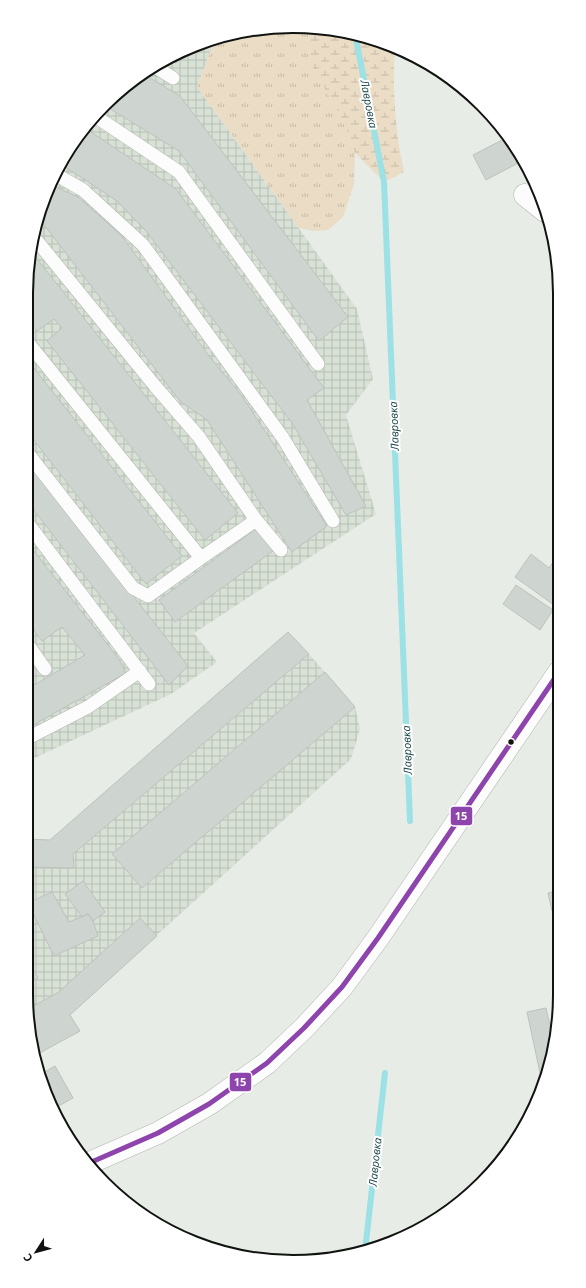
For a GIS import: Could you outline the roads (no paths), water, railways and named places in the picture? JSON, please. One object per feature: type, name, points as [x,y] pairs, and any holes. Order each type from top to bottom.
[{"type":"main road","points":[[525,195],[537,205]]},
{"type":"main road","points":[[94,1161],[158,1133],[209,1104],[267,1063],[304,1028],[342,987],[378,938],[553,684]]},
{"type":"lane","points":[[160,70],[173,78]]},
{"type":"lane","points":[[100,119],[178,172],[318,364]]},
{"type":"lane","points":[[61,177],[82,190],[143,245],[283,438],[333,521]]},
{"type":"lane","points":[[38,242],[155,386],[200,437],[256,520],[281,550]]},
{"type":"lane","points":[[33,349],[201,558]]},
{"type":"lane","points":[[33,460],[133,588],[148,596],[256,520]]},
{"type":"lane","points":[[33,530],[140,671],[148,684]]},
{"type":"lane","points":[[33,652],[45,669]]},
{"type":"lane","points":[[33,735],[88,707],[140,671]]},
{"type":"waterway","name":"Лавровка","points":[[356,41],[384,182],[410,821]]},
{"type":"waterway","name":"Лавровка","points":[[366,1244],[385,1073]]}]
